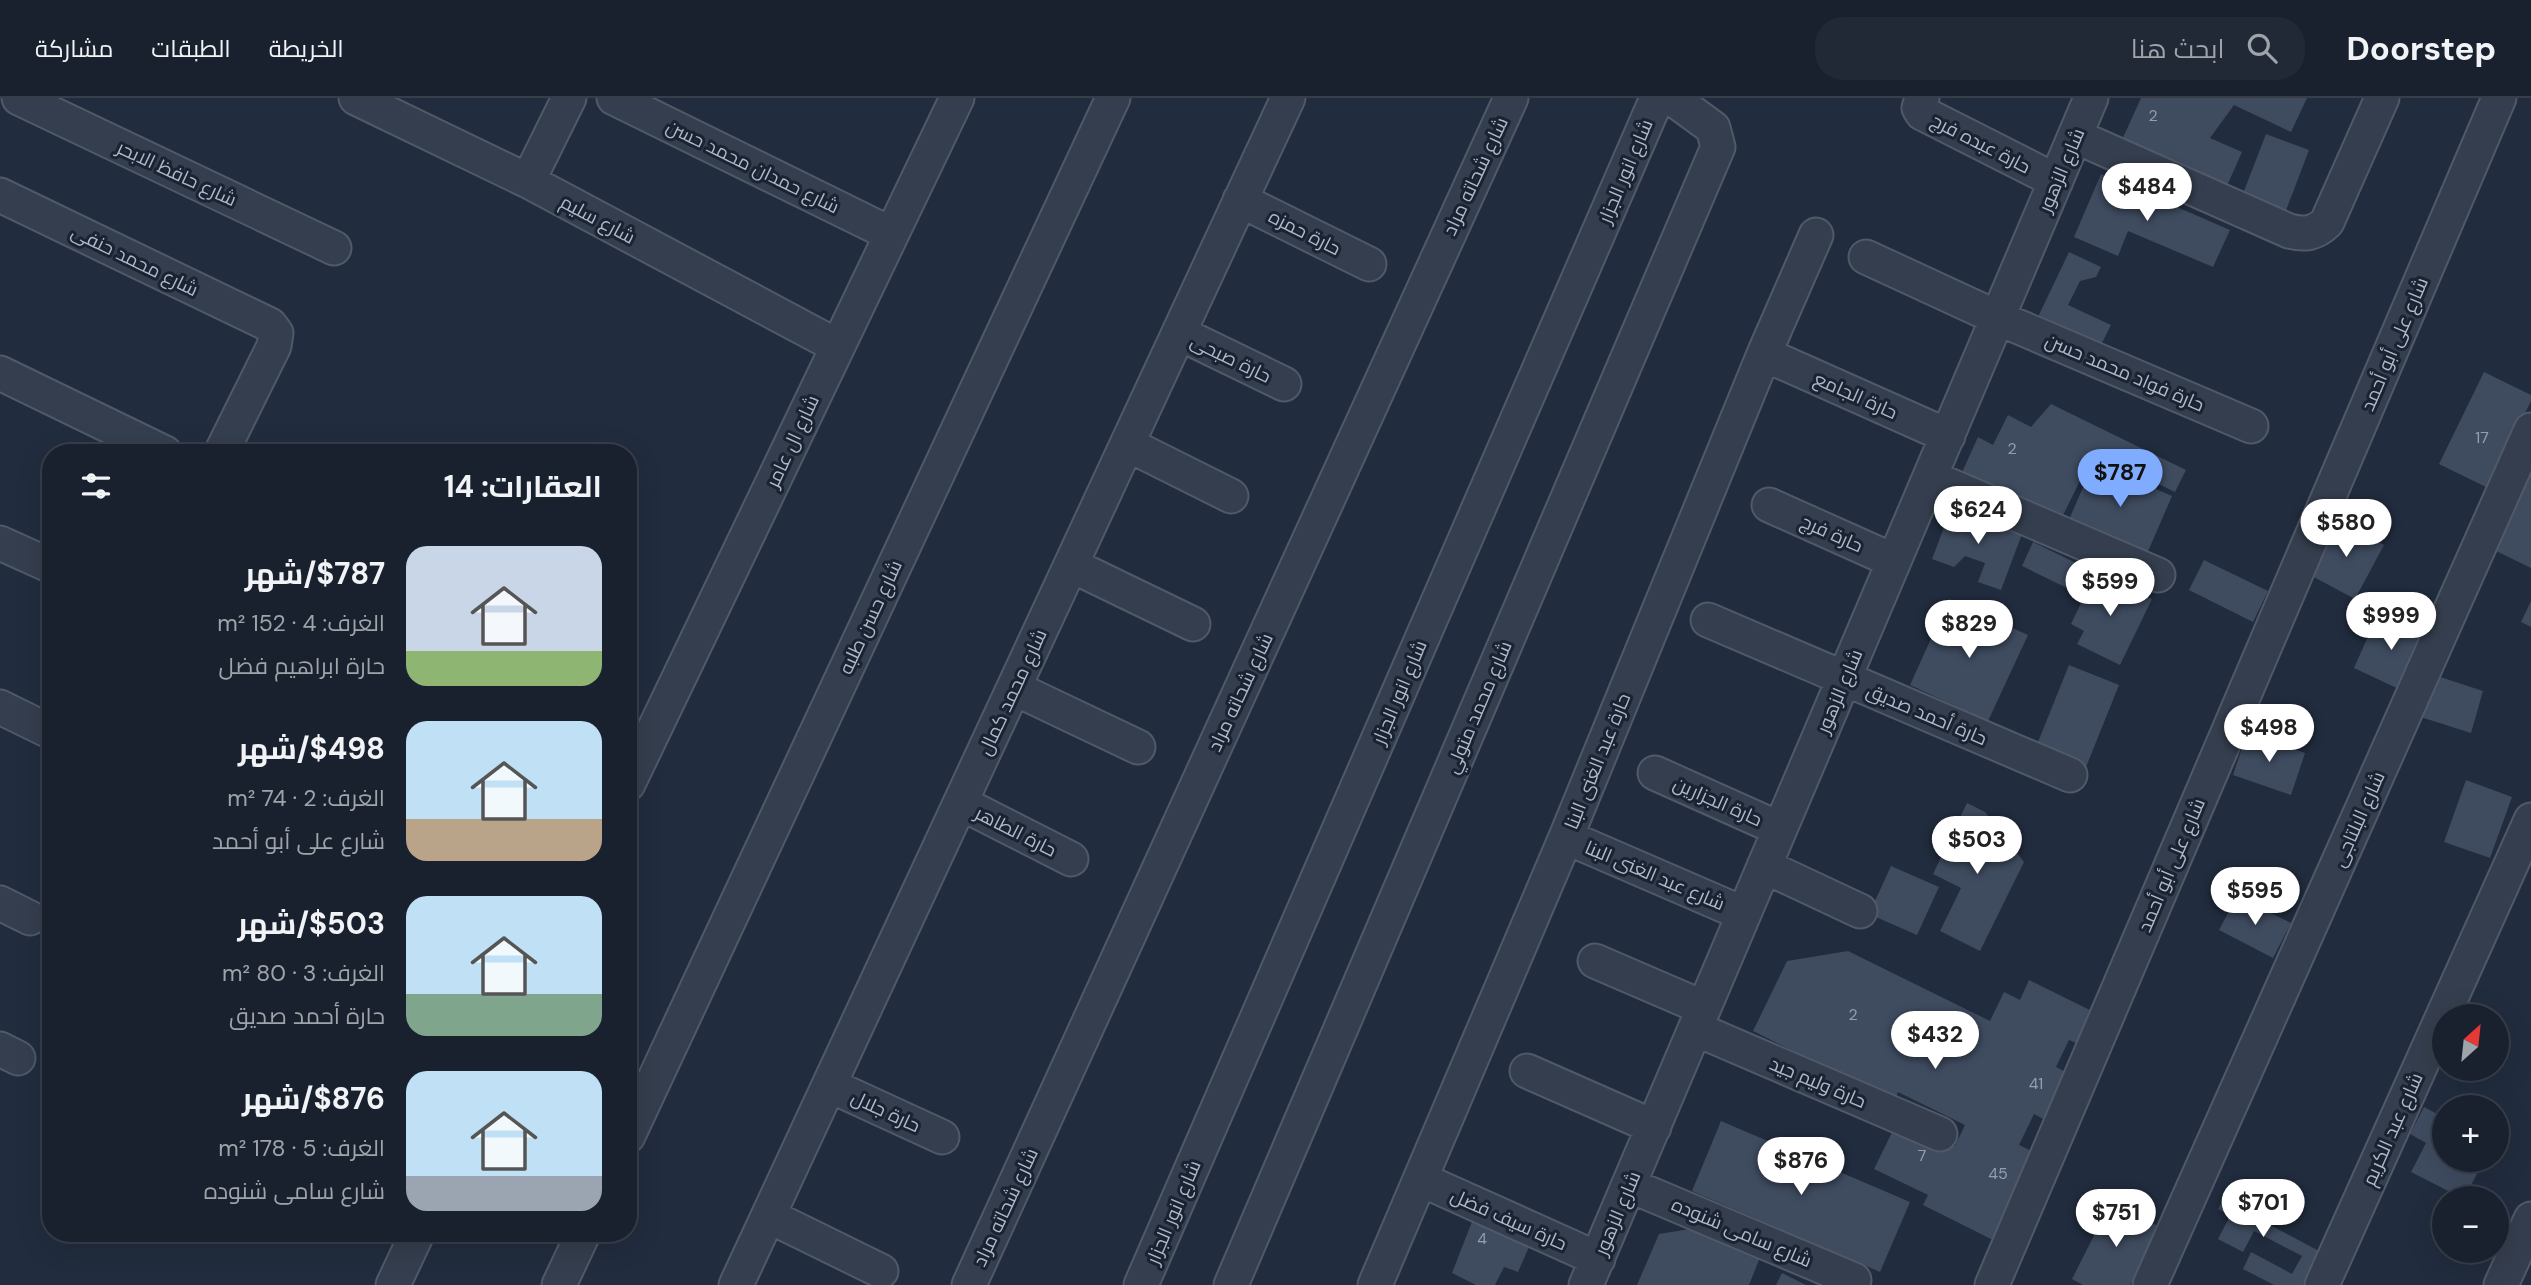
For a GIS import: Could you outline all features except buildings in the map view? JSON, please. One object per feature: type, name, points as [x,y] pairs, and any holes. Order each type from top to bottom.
[{"type":"street","name":"شارع حافظ الابحر","points":[[19,98],[334,248]]},
{"type":"street","name":"شارع سليم","points":[[356,98],[392,106],[837,346]]},
{"type":"street","points":[[528,181],[569,98]]},
{"type":"street","name":"شارع حمدان محمد حسن","points":[[614,98],[891,234]]},
{"type":"street","name":"شارع ال عامر","points":[[637,765],[957,98]]},
{"type":"street","name":"شارع حسن طلبه","points":[[637,1117],[1113,98]]},
{"type":"street","name":"شارع محمد كمال","points":[[736,1285],[1288,98]]},
{"type":"street","name":"شارع شحاته مراد","points":[[970,1285],[1511,98]]},
{"type":"street","name":"حارة عبده فرج","points":[[1922,98],[1919,108],[1922,113],[2056,181]]},
{"type":"street","name":"شارع الزهور","points":[[1592,1272],[2091,98]]},
{"type":"street","points":[[2075,136],[2289,231],[2309,234],[2319,230],[2327,222],[2382,98]]},
{"type":"street","name":"شارع على أبو أحمد","points":[[1992,1285],[2499,98]]},
{"type":"street","name":"شارع محمد متولي","points":[[1231,1285],[1718,147],[1713,128],[1677,101]]},
{"type":"street","name":"شارع انور الجزار","points":[[1141,1285],[1677,101]]},
{"type":"street","name":"شارع محمد حنفى","points":[[0,195],[270,325],[276,333],[274,346],[225,444]]},
{"type":"street","name":"حارة حمزه","points":[[1240,200],[1369,264]]},
{"type":"street","name":"حارة عبد الغنى البنا","points":[[1375,1285],[1566,837],[1764,354],[1816,235]]},
{"type":"street","name":"حارة فواد محمد حسن","points":[[1866,257],[1998,318],[2251,426]]},
{"type":"street","name":"حارة صبحى","points":[[1179,333],[1284,384]]},
{"type":"street","name":"حارة الجامع","points":[[1764,354],[1948,436]]},
{"type":"street","points":[[0,373],[146,444]]},
{"type":"street","name":"شارع البلتاجى","points":[[2150,1285],[2531,430]]},
{"type":"street","points":[[1127,444],[1231,496]]},
{"type":"street","points":[[1930,477],[2158,575]]},
{"type":"street","name":"حارة فرج","points":[[1769,505],[1894,561]]},
{"type":"street","points":[[0,543],[42,562]]},
{"type":"street","points":[[1071,565],[1193,624]]},
{"type":"street","name":"حارة أحمد صديق","points":[[1707,620],[2070,775]]},
{"type":"street","points":[[1014,688],[1138,747]]},
{"type":"street","points":[[0,708],[42,728]]},
{"type":"street","name":"حارة الجزارين","points":[[1655,773],[1780,829]]},
{"type":"street","name":"حارة الطاهر","points":[[961,803],[1071,859]]},
{"type":"street","name":"شارع عبد الكريم","points":[[2322,1285],[2531,820]]},
{"type":"street","name":"شارع عبد الغنى البنا","points":[[1566,837],[1744,914]]},
{"type":"street","points":[[1764,866],[1860,911]]},
{"type":"street","points":[[0,903],[30,918]]},
{"type":"street","name":"حارة وليم جيد","points":[[1595,961],[1700,1019],[1940,1134]]},
{"type":"street","points":[[1527,1071],[1654,1127]]},
{"type":"street","name":"حارة جلال","points":[[829,1085],[942,1137]]},
{"type":"street","name":"حارة سيف فضل","points":[[1420,1179],[1592,1272]]},
{"type":"street","name":"شارع سامى شنوده","points":[[1629,1185],[1854,1280]]},
{"type":"street","points":[[769,1216],[881,1271]]},
{"type":"street","points":[[2501,1285],[2531,1219]]},
{"type":"street","points":[[393,1285],[412,1242]]},
{"type":"street","points":[[559,1285],[579,1242]]}]
